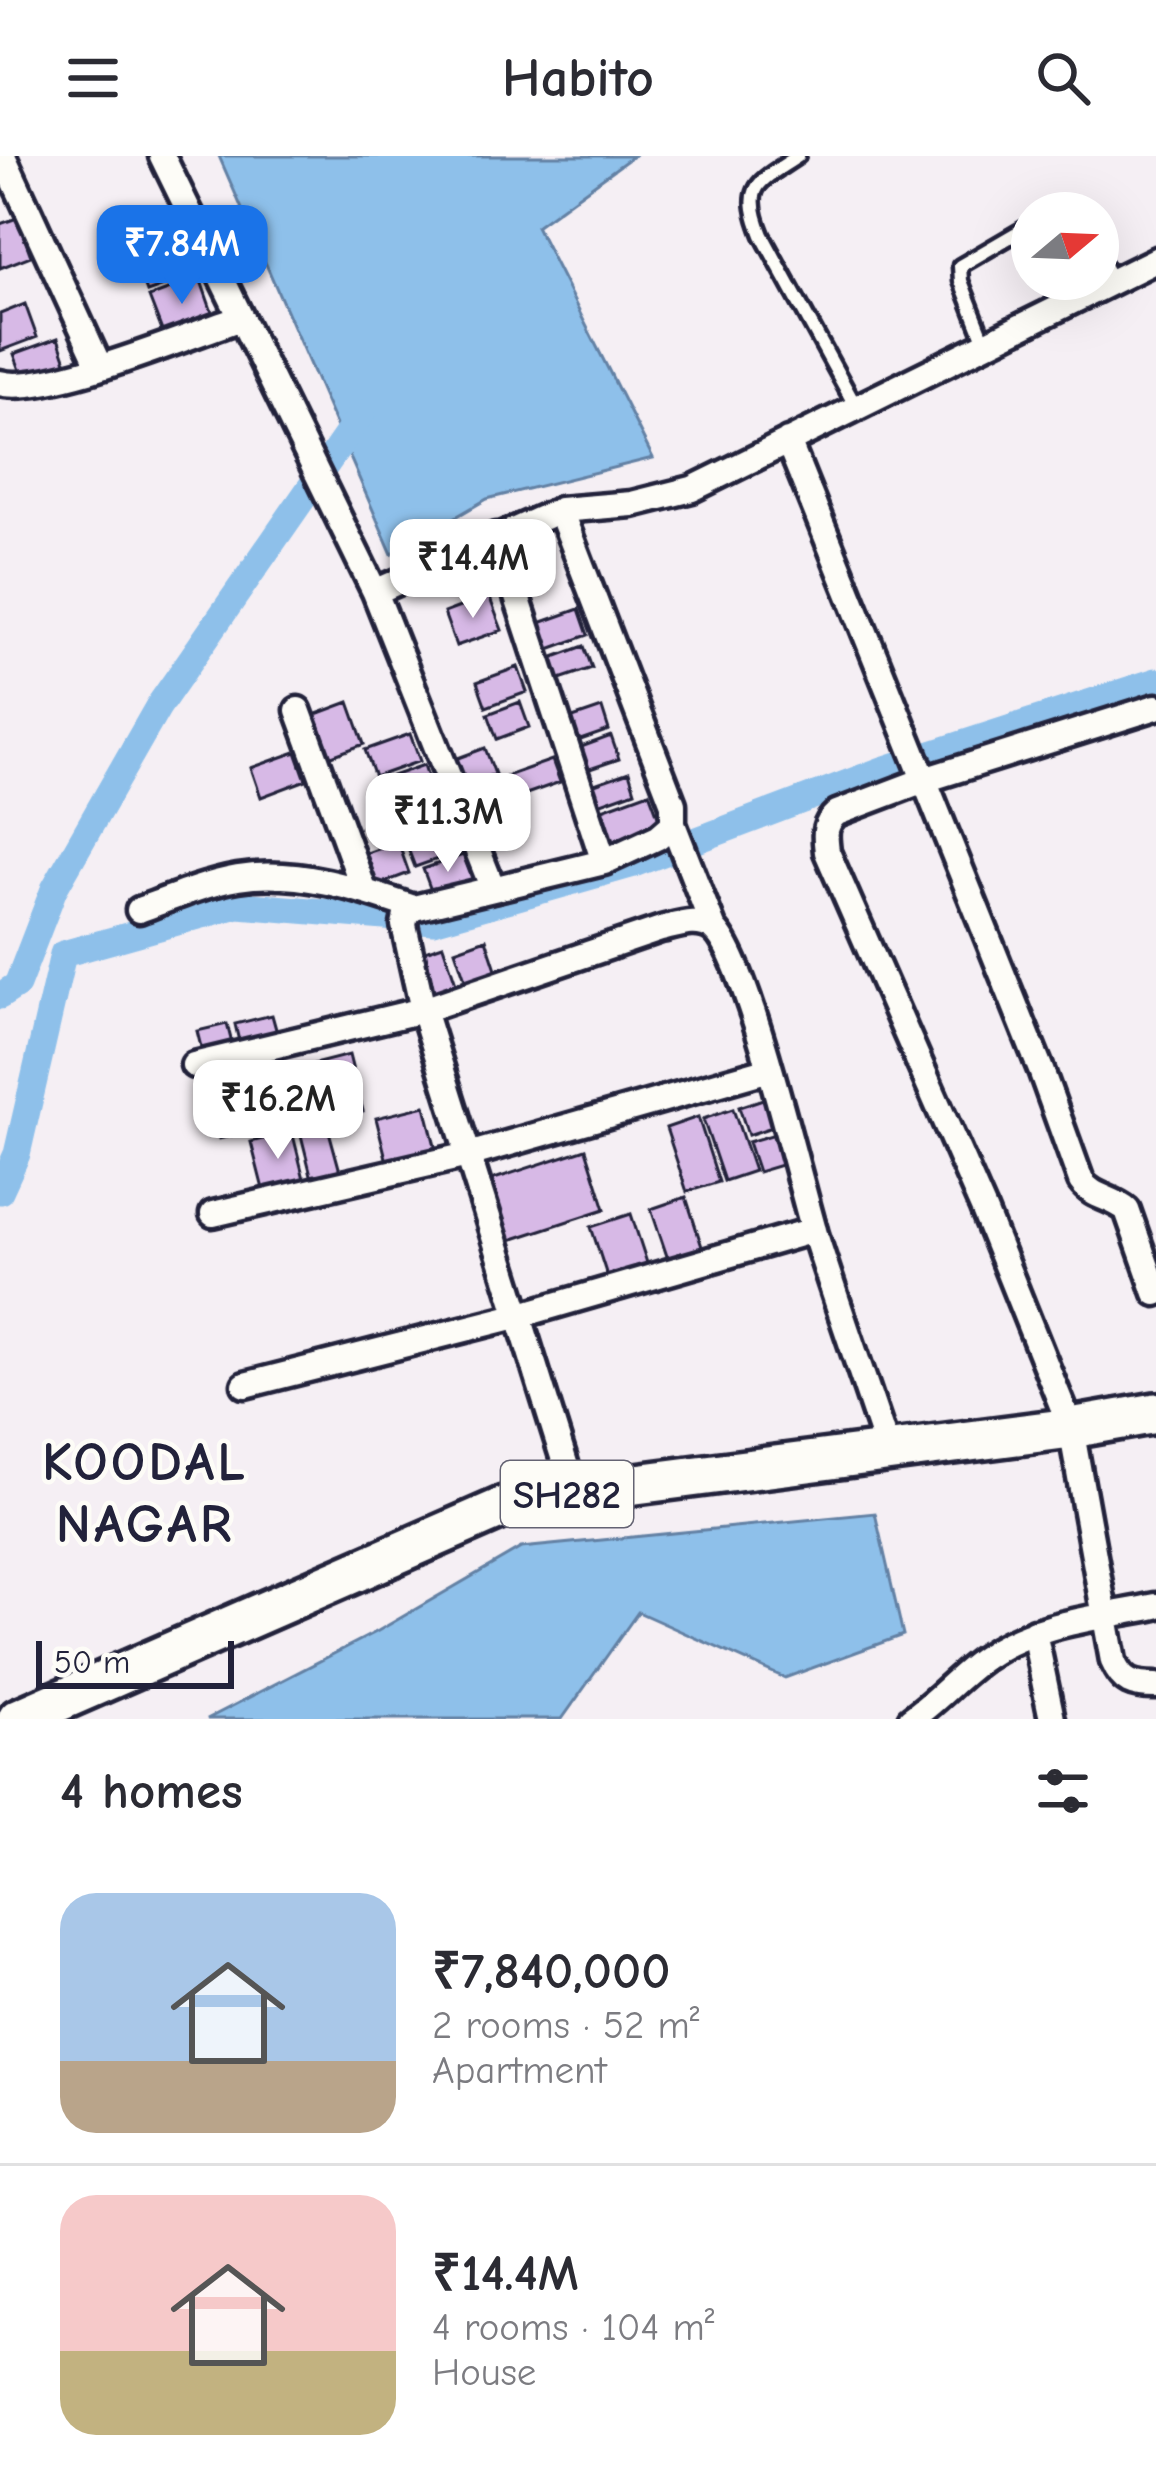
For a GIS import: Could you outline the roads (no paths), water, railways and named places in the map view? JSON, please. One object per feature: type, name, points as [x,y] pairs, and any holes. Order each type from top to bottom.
[{"type":"main road","name":"SH282","points":[[18,1719],[504,1508],[574,1492],[1156,1413]]},
{"type":"street","points":[[3,156],[99,365]]},
{"type":"street","points":[[162,156],[375,592],[493,890]]},
{"type":"street","points":[[1119,279],[1156,260]]},
{"type":"street","points":[[375,592],[560,510],[632,504],[692,489],[1078,300]]},
{"type":"street","points":[[0,383],[14,387],[52,381],[241,318]]},
{"type":"street","points":[[788,441],[1081,1180],[1089,1192],[1127,1210],[1156,1293]]},
{"type":"street","points":[[560,510],[667,784],[674,824],[714,929],[729,950],[888,1452]]},
{"type":"street","points":[[497,536],[604,862]]},
{"type":"street","points":[[1156,707],[924,779],[837,813],[828,821],[827,852],[983,1208],[1071,1428],[1120,1676],[1139,1686],[1156,1687]]},
{"type":"street","points":[[298,710],[364,890]]},
{"type":"street","points":[[139,910],[244,877],[273,876],[364,890],[408,916],[604,862],[658,837],[674,824]]},
{"type":"street","points":[[408,916],[423,1010],[574,1492]]},
{"type":"street","points":[[194,1065],[423,1010],[661,929],[697,922],[714,929]]},
{"type":"street","points":[[213,1214],[468,1155],[770,1069]]},
{"type":"street","points":[[244,1385],[521,1315],[814,1230]]},
{"type":"street","points":[[911,1719],[982,1660],[1034,1632],[1156,1606]]},
{"type":"street","points":[[1034,1632],[1052,1719]]},
{"type":"lane","points":[[798,156],[758,184],[751,207],[856,408]]},
{"type":"lane","points":[[987,346],[961,281],[960,266],[1011,236]]},
{"type":"water","points":[[219,156],[633,156],[536,226],[653,458],[487,499],[392,554]]},
{"type":"water","points":[[875,1513],[903,1635],[785,1678],[638,1612],[562,1719],[207,1719],[378,1631],[521,1548]]},
{"type":"waterway","points":[[0,996],[17,985],[54,889],[158,707],[362,413]]},
{"type":"waterway","points":[[0,1191],[17,1154],[63,954],[238,905],[433,921],[634,864],[882,770],[1156,681]]},
{"type":"district","name":"KOODAL NAGAR","points":[[145,1492]]}]
